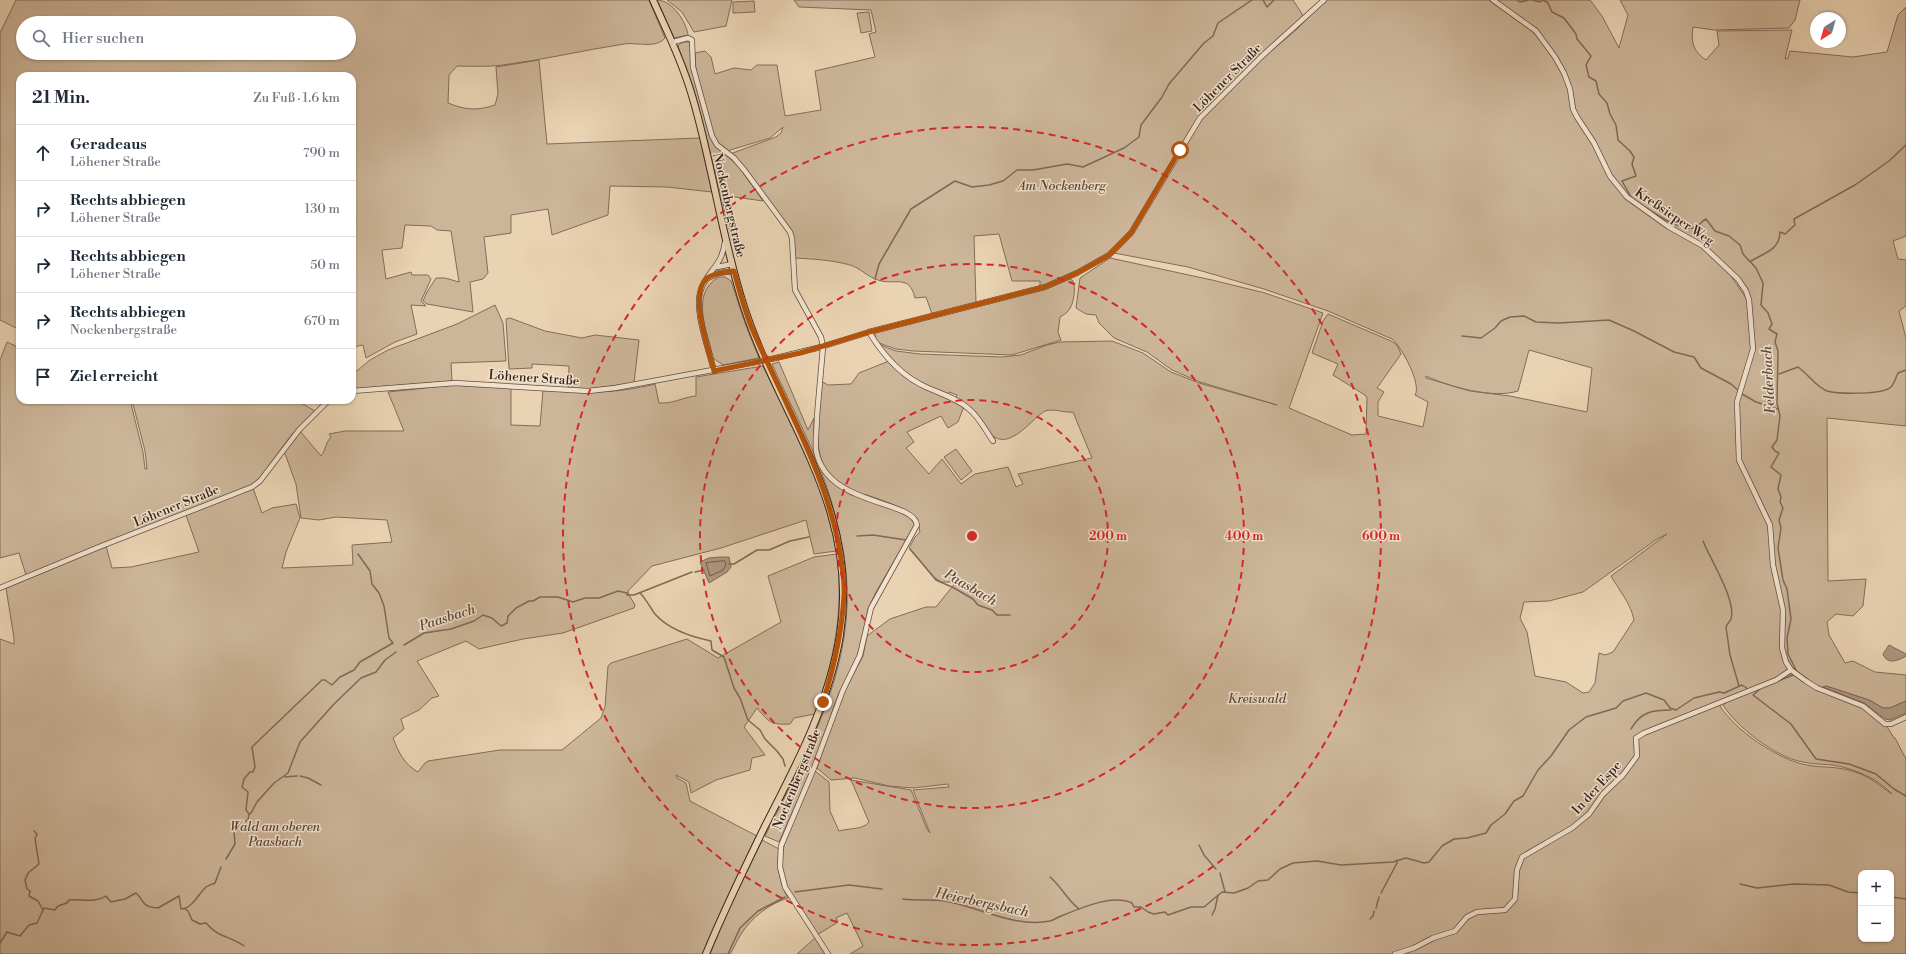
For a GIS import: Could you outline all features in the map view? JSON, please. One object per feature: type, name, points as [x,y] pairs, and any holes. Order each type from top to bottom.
[{"type":"main road","name":"Nockenbergstraße","points":[[653,0],[673,42],[693,97],[732,264],[750,324],[818,475],[834,524],[841,556],[844,594],[840,634],[833,670],[823,702],[801,754],[735,888],[706,954]]},
{"type":"street","name":"Löhener Straße","points":[[356,391],[456,383],[588,391],[615,388],[714,371],[823,347],[869,332],[1045,287],[1077,273],[1109,255],[1131,233],[1200,118],[1262,56],[1324,0]]},
{"type":"street","name":"Kreßsieper Weg","points":[[1493,0],[1536,32],[1555,57],[1564,73],[1570,89],[1573,109],[1577,117],[1594,143],[1610,176],[1627,197],[1669,227],[1703,246],[1738,279],[1746,290],[1749,300],[1753,349],[1737,402],[1738,450],[1742,467],[1770,525],[1773,564],[1783,610],[1783,655],[1791,670]]},
{"type":"street","name":"Nockenbergstraße","points":[[673,42],[688,38],[692,40],[696,81],[712,136],[717,144],[734,158],[746,171],[790,232],[793,243],[793,282],[795,290],[821,337],[823,347],[816,432],[816,450],[821,464],[831,478],[840,487],[853,494],[867,497],[913,516],[917,525],[871,608],[860,655],[842,690],[814,768],[781,846],[780,867],[783,882],[788,894],[828,954]]},
{"type":"street","points":[[717,267],[723,255],[726,237]]},
{"type":"street","points":[[714,371],[698,300],[702,286],[711,271],[717,267],[732,264]]},
{"type":"street","points":[[708,278],[720,273],[734,271]]},
{"type":"street","points":[[869,332],[881,351],[905,374],[920,384],[956,400],[971,410],[993,441]]},
{"type":"street","name":"Löhener Straße","points":[[0,588],[93,549],[252,487],[260,481],[299,430],[325,404]]},
{"type":"street","points":[[1791,670],[1817,688],[1863,706],[1885,724],[1891,724],[1906,717]]},
{"type":"street","name":"In der Espe","points":[[1395,954],[1414,948],[1433,938],[1455,931],[1467,917],[1477,912],[1505,910],[1515,899],[1517,870],[1522,857],[1572,828],[1589,814],[1603,794],[1623,775],[1637,756],[1636,738],[1644,733],[1776,680],[1791,670]]},
{"type":"green space","points":[[16,0],[649,0],[665,38],[661,41],[652,44],[624,44],[503,65],[457,66],[449,75],[448,103],[471,109],[495,105],[498,94],[496,67],[539,60],[547,144],[700,138],[712,192],[667,187],[610,186],[608,215],[552,235],[548,209],[511,215],[511,233],[484,237],[488,273],[483,279],[470,282],[473,312],[427,304],[423,301],[436,278],[445,278],[459,282],[451,231],[437,230],[431,226],[405,225],[402,248],[382,250],[386,279],[411,272],[412,275],[428,275],[431,279],[421,301],[426,306],[411,305],[417,334],[395,342],[366,358],[363,345],[356,346],[356,72],[16,72],[16,328],[0,320],[0,33]]},
{"type":"green space","points":[[657,0],[663,1],[673,7],[687,29],[688,35],[674,38]]},
{"type":"green space","points":[[667,0],[732,0],[726,26],[694,32],[682,12]]},
{"type":"green space","name":"Am Nockenberg","points":[[794,0],[1293,0],[1304,17],[1198,117],[1131,229],[1108,254],[1040,288],[1040,281],[1012,281],[999,234],[974,236],[976,303],[932,314],[926,297],[915,298],[909,285],[905,283],[878,280],[854,266],[843,263],[795,258],[794,238],[730,154],[776,137],[781,133],[783,127],[770,138],[727,151],[718,143],[713,135],[696,71],[695,53],[705,51],[711,57],[715,74],[734,68],[751,70],[757,65],[777,65],[785,116],[821,110],[815,71],[875,57],[869,34],[876,32],[871,10],[799,7]]},
{"type":"green space","name":"Kreiswald","points":[[1326,0],[1489,0],[1532,31],[1554,57],[1564,74],[1570,92],[1573,112],[1609,176],[1624,196],[1631,203],[1669,229],[1703,247],[1725,267],[1750,304],[1752,303],[1744,286],[1715,254],[1703,244],[1642,209],[1626,194],[1606,167],[1595,143],[1574,109],[1570,85],[1560,61],[1537,31],[1494,0],[1590,0],[1602,16],[1619,48],[1628,15],[1620,0],[1800,0],[1795,20],[1789,28],[1714,30],[1693,27],[1692,38],[1694,46],[1698,53],[1706,60],[1719,45],[1717,31],[1792,30],[1785,59],[1788,58],[1790,51],[1853,57],[1887,52],[1898,15],[1906,7],[1906,236],[1893,241],[1898,259],[1906,260],[1906,306],[1899,311],[1906,338],[1906,426],[1827,418],[1828,581],[1866,579],[1863,606],[1853,616],[1836,614],[1827,622],[1829,635],[1845,663],[1853,661],[1875,672],[1906,675],[1906,701],[1890,708],[1883,708],[1869,700],[1826,686],[1820,688],[1793,668],[1785,655],[1783,643],[1785,617],[1774,565],[1771,521],[1739,455],[1737,461],[1769,524],[1771,560],[1783,616],[1781,653],[1787,669],[1784,673],[1777,677],[1724,699],[1720,706],[1736,725],[1746,734],[1758,743],[1783,757],[1807,765],[1843,769],[1855,772],[1870,779],[1892,794],[1879,783],[1856,771],[1832,765],[1814,764],[1800,761],[1775,751],[1745,730],[1723,705],[1729,700],[1793,673],[1816,688],[1863,707],[1886,725],[1906,759],[1906,954],[850,954],[863,946],[847,913],[836,918],[838,922],[817,935],[788,891],[783,876],[782,860],[788,829],[815,771],[829,782],[830,811],[839,831],[860,828],[869,822],[851,780],[911,790],[930,833],[913,790],[949,787],[948,784],[913,788],[889,786],[855,778],[831,780],[817,768],[841,698],[863,656],[867,636],[890,619],[926,607],[936,607],[956,582],[941,582],[934,577],[909,548],[915,537],[920,532],[918,522],[914,516],[885,501],[852,492],[837,483],[827,472],[821,459],[818,444],[817,428],[821,381],[828,385],[851,384],[859,373],[889,361],[915,383],[964,406],[958,422],[948,428],[941,416],[907,432],[914,442],[906,448],[929,474],[942,459],[961,484],[975,474],[1008,467],[1016,487],[1023,484],[1018,474],[1092,458],[1073,412],[1048,410],[1022,431],[1008,439],[994,437],[987,431],[969,407],[955,399],[957,395],[949,392],[947,395],[918,380],[892,361],[878,344],[896,351],[920,354],[1002,357],[1021,355],[1047,345],[1060,342],[1112,341],[1143,353],[1171,372],[1199,383],[1277,405],[1200,382],[1172,370],[1147,352],[1114,338],[1099,323],[1096,315],[1086,314],[1076,308],[1080,278],[1110,258],[1265,293],[1323,313],[1289,408],[1352,435],[1366,434],[1367,398],[1365,395],[1333,375],[1338,364],[1312,353],[1323,321],[1328,314],[1391,341],[1397,345],[1401,354],[1377,388],[1384,392],[1378,402],[1378,416],[1423,427],[1428,402],[1415,395],[1416,383],[1410,366],[1396,343],[1392,339],[1328,311],[1264,289],[1188,267],[1114,253],[1132,234],[1140,222],[1202,118],[1263,58],[1296,30]],"holes":[[[1529,350],[1592,368],[1587,412],[1510,396],[1490,394],[1518,391]],[[1426,376],[1452,386],[1426,378]],[[1667,534],[1611,576],[1628,603],[1634,620],[1613,652],[1605,655],[1599,653],[1595,683],[1589,692],[1583,693],[1566,682],[1535,676],[1527,632],[1520,618],[1524,602],[1549,601],[1583,592],[1657,539]]]},
{"type":"green space","points":[[754,1],[755,12],[733,13],[733,2]]},
{"type":"green space","points":[[869,12],[872,31],[861,33],[857,13]]},
{"type":"green space","points":[[685,42],[689,42],[695,83],[709,135],[713,143],[738,166],[763,201],[728,196],[736,243],[733,244],[706,136],[678,46]]},
{"type":"green space","points":[[719,277],[725,277],[731,281],[746,326],[759,358],[723,365],[713,358],[703,314],[703,303],[705,293],[710,284]]},
{"type":"green space","points":[[1069,278],[1074,284],[1074,296],[1070,308],[1060,317],[1058,332],[1061,340],[1012,355],[913,351],[896,349],[876,342],[875,332]]},
{"type":"green space","points":[[495,305],[503,323],[506,361],[451,363],[452,381],[356,389],[356,372],[370,360],[388,350],[457,324]]},
{"type":"green space","points":[[510,318],[545,331],[582,338],[595,335],[639,340],[634,383],[588,389],[568,388],[569,366],[532,364],[532,368],[509,369],[506,319]]},
{"type":"green space","points":[[7,342],[16,346],[16,404],[131,404],[143,452],[145,469],[147,469],[145,451],[133,404],[303,404],[315,411],[292,434],[259,479],[252,485],[26,575],[19,553],[0,558],[0,360]]},
{"type":"green space","points":[[779,362],[808,430],[814,418],[814,449],[821,467],[831,482],[851,495],[866,498],[910,517],[915,525],[876,592],[868,609],[861,645],[857,657],[838,695],[812,768],[779,842],[765,836],[809,746],[822,716],[833,684],[841,652],[846,619],[847,586],[842,543],[831,500],[819,465],[772,364]]},
{"type":"green space","name":"Wald am oberen Paasbach","points":[[763,366],[796,433],[816,479],[831,527],[836,551],[814,554],[806,520],[721,548],[652,566],[628,591],[635,605],[634,608],[563,633],[523,639],[479,649],[466,641],[417,661],[439,696],[432,698],[419,710],[401,719],[404,729],[393,738],[402,758],[418,772],[428,761],[500,750],[562,750],[601,718],[605,707],[608,666],[611,663],[687,639],[718,658],[781,622],[768,576],[814,557],[837,554],[839,595],[836,635],[822,694],[815,714],[794,718],[790,724],[778,724],[770,722],[757,708],[744,727],[765,755],[752,758],[750,770],[716,780],[691,793],[689,782],[676,775],[677,778],[686,783],[690,801],[757,836],[703,954],[0,954],[0,639],[14,644],[6,588],[106,546],[112,568],[131,567],[199,552],[186,515],[253,488],[262,513],[272,508],[296,504],[300,518],[286,552],[282,568],[353,565],[352,545],[392,542],[387,520],[336,517],[319,520],[301,518],[296,484],[284,451],[300,431],[321,456],[331,437],[329,434],[345,431],[404,431],[388,392],[453,385],[511,388],[511,425],[540,426],[543,390],[599,392],[627,390],[655,384],[659,403],[664,403],[696,396],[696,377]]},
{"type":"green space","points":[[956,449],[972,471],[961,480],[944,457]]},
{"type":"green space","points":[[762,840],[779,849],[779,874],[788,898],[774,904],[750,922],[741,934],[730,954],[710,954],[726,915]]},
{"type":"green space","points":[[815,938],[827,954],[797,954]]},
{"type":"water","points":[[729,557],[731,567],[727,572],[709,583],[700,562],[709,558]]},
{"type":"water","points":[[1889,645],[1906,654],[1906,656],[1893,661],[1887,660],[1883,654]]},
{"type":"water","points":[[1826,686],[1869,700],[1883,708],[1890,708],[1906,701],[1906,713],[1890,720],[1885,719],[1864,703],[1823,687]]},
{"type":"waterway","points":[[875,279],[879,264],[911,209],[955,181],[972,187],[989,185],[1003,181],[1017,170],[1033,170],[1067,164],[1083,167],[1124,148],[1139,137],[1141,125],[1162,97],[1169,84],[1204,43],[1213,36],[1218,23],[1252,0]]},
{"type":"waterway","points":[[1263,0],[1267,7],[1274,0]]},
{"type":"waterway","name":"Felderbach","points":[[1517,0],[1520,2],[1529,0]]},
{"type":"waterway","name":"Felderbach","points":[[1532,0],[1540,2],[1543,0]]},
{"type":"waterway","name":"Felderbach","points":[[1543,0],[1548,3],[1552,12],[1564,18],[1576,34],[1577,39],[1591,56],[1586,65],[1589,77],[1596,81],[1599,94],[1607,103],[1610,114],[1616,125],[1618,140],[1634,157],[1632,164],[1636,176],[1622,181],[1631,197]]},
{"type":"waterway","points":[[1751,261],[1774,247],[1777,243],[1780,232],[1785,234],[1795,225],[1794,219],[1855,185],[1889,161],[1906,145]]},
{"type":"waterway","name":"Felderbach","points":[[1643,206],[1681,227],[1693,228],[1706,219],[1715,231],[1729,236],[1740,245],[1743,254],[1756,268],[1763,283],[1761,305],[1768,313],[1772,324],[1769,329],[1777,334],[1775,342],[1778,351],[1777,403],[1780,416],[1777,440],[1772,447],[1779,453],[1771,467],[1781,475],[1778,489],[1781,497],[1780,502],[1783,508],[1779,520],[1781,528],[1778,548],[1783,580],[1787,589],[1791,619],[1787,638],[1788,654],[1796,670]]},
{"type":"waterway","points":[[1462,336],[1481,338],[1495,328],[1501,321],[1510,317],[1524,316],[1536,322],[1559,323],[1609,320],[1674,352],[1694,357],[1701,368],[1731,384],[1739,391]]},
{"type":"waterway","points":[[1779,374],[1798,367],[1819,387],[1827,391],[1841,393],[1870,393],[1886,390],[1891,387],[1898,373],[1906,370]]},
{"type":"waterway","points":[[1742,394],[1756,402],[1778,409]]},
{"type":"waterway","name":"Paasbach","points":[[857,536],[873,535],[906,540],[908,537]]},
{"type":"waterway","name":"Paasbach","points":[[729,564],[734,564],[757,550],[769,550],[790,541],[809,537]]},
{"type":"waterway","points":[[1703,541],[1727,591],[1730,602],[1732,611],[1731,619],[1726,627],[1730,655],[1739,686]]},
{"type":"waterway","name":"Paasbach","points":[[910,549],[936,580],[954,588],[973,599],[978,605],[992,610],[997,615],[1010,615]]},
{"type":"waterway","points":[[249,814],[246,810],[248,792],[242,787],[244,779],[250,772],[253,772],[255,767],[252,747],[322,680],[325,680],[332,685],[340,677],[354,670],[360,662],[393,643],[389,638],[384,606],[379,593],[372,584],[370,571],[358,554]]},
{"type":"waterway","name":"Paasbach","points":[[695,572],[704,570]]},
{"type":"waterway","name":"Paasbach","points":[[404,645],[424,633],[451,629],[474,621],[483,615],[492,618],[501,626],[507,623],[508,616],[516,608],[540,597],[558,597],[573,602],[585,598],[599,598],[618,591],[627,593],[627,595],[634,595],[692,572]]},
{"type":"waterway","points":[[640,593],[655,614],[667,624],[688,635],[711,641],[712,650],[724,657],[734,688],[740,698],[748,720],[760,730],[765,739],[777,751],[783,759],[785,766]]},
{"type":"waterway","name":"Paasbach","points":[[226,859],[235,844],[234,830],[237,830],[243,822],[248,820],[249,814],[257,802],[274,783],[288,773],[300,742],[334,704],[361,678],[376,672],[385,660],[396,652]]},
{"type":"waterway","name":"Felderbach","points":[[1778,681],[1793,675]]},
{"type":"waterway","name":"Heierbergsbach","points":[[903,899],[945,901],[1023,922],[1050,921],[1096,903],[1115,900],[1132,903],[1134,907],[1141,907],[1154,914],[1165,912],[1168,915],[1191,907],[1204,907],[1222,892],[1234,893],[1248,888],[1258,881],[1268,880],[1280,869],[1293,863],[1317,861],[1341,865],[1393,862],[1406,858],[1424,863],[1429,862],[1442,846],[1454,839],[1467,838],[1486,833],[1491,825],[1505,814],[1514,801],[1523,796],[1538,770],[1551,756],[1569,730],[1586,717],[1616,708],[1623,701],[1646,693],[1664,700],[1670,708],[1676,710],[1694,698],[1719,692],[1724,693],[1742,685],[1748,689]]},
{"type":"waterway","name":"Felderbach","points":[[1760,689],[1753,695],[1791,724],[1816,759],[1849,764],[1876,774],[1894,789],[1906,796]]},
{"type":"waterway","points":[[1631,729],[1639,718],[1648,713],[1659,710],[1671,710]]},
{"type":"waterway","points":[[285,777],[297,776]]},
{"type":"waterway","points":[[300,776],[308,778],[321,785]]},
{"type":"waterway","points":[[34,831],[37,834],[35,839],[39,864],[28,873],[25,880],[27,889],[30,891],[29,896],[38,901],[43,910]]},
{"type":"waterway","points":[[1199,845],[1204,855],[1216,869]]},
{"type":"waterway","points":[[1381,893],[1397,863],[1397,860]]},
{"type":"waterway","name":"Paasbach","points":[[0,943],[7,932],[20,936],[29,925],[37,923],[44,908],[55,910],[58,906],[67,903],[69,900],[93,900],[106,896],[111,902],[125,899],[136,893],[146,905],[158,908],[179,896],[181,909],[185,908],[192,904],[206,887],[215,883],[221,867]]},
{"type":"waterway","points":[[1220,873],[1225,892]]},
{"type":"waterway","name":"Heierbergsbach","points":[[1050,877],[1079,909]]},
{"type":"waterway","points":[[1740,884],[1757,888],[1793,884],[1829,885],[1848,892],[1858,893]]},
{"type":"waterway","name":"Heierbergsbach","points":[[795,892],[849,885],[882,889]]},
{"type":"waterway","points":[[1212,915],[1218,895]]},
{"type":"waterway","name":"Heierbergsbach","points":[[728,954],[740,928],[758,911],[785,897]]},
{"type":"waterway","points":[[1376,908],[1379,897]]},
{"type":"waterway","points":[[1894,897],[1906,899]]},
{"type":"waterway","points":[[185,909],[188,911],[192,920],[200,924],[206,923],[216,932],[244,946]]},
{"type":"waterway","points":[[1370,919],[1373,916],[1374,911]]},
{"type":"route","points":[[823,702],[833,670],[840,634],[844,594],[841,556],[834,524],[818,475],[796,425],[766,359],[750,324],[734,271],[720,273],[708,278],[705,282],[700,290],[698,300],[714,371],[756,362],[776,358],[800,353],[869,332],[1045,287],[1077,273],[1109,255],[1131,233],[1180,150]]}]
